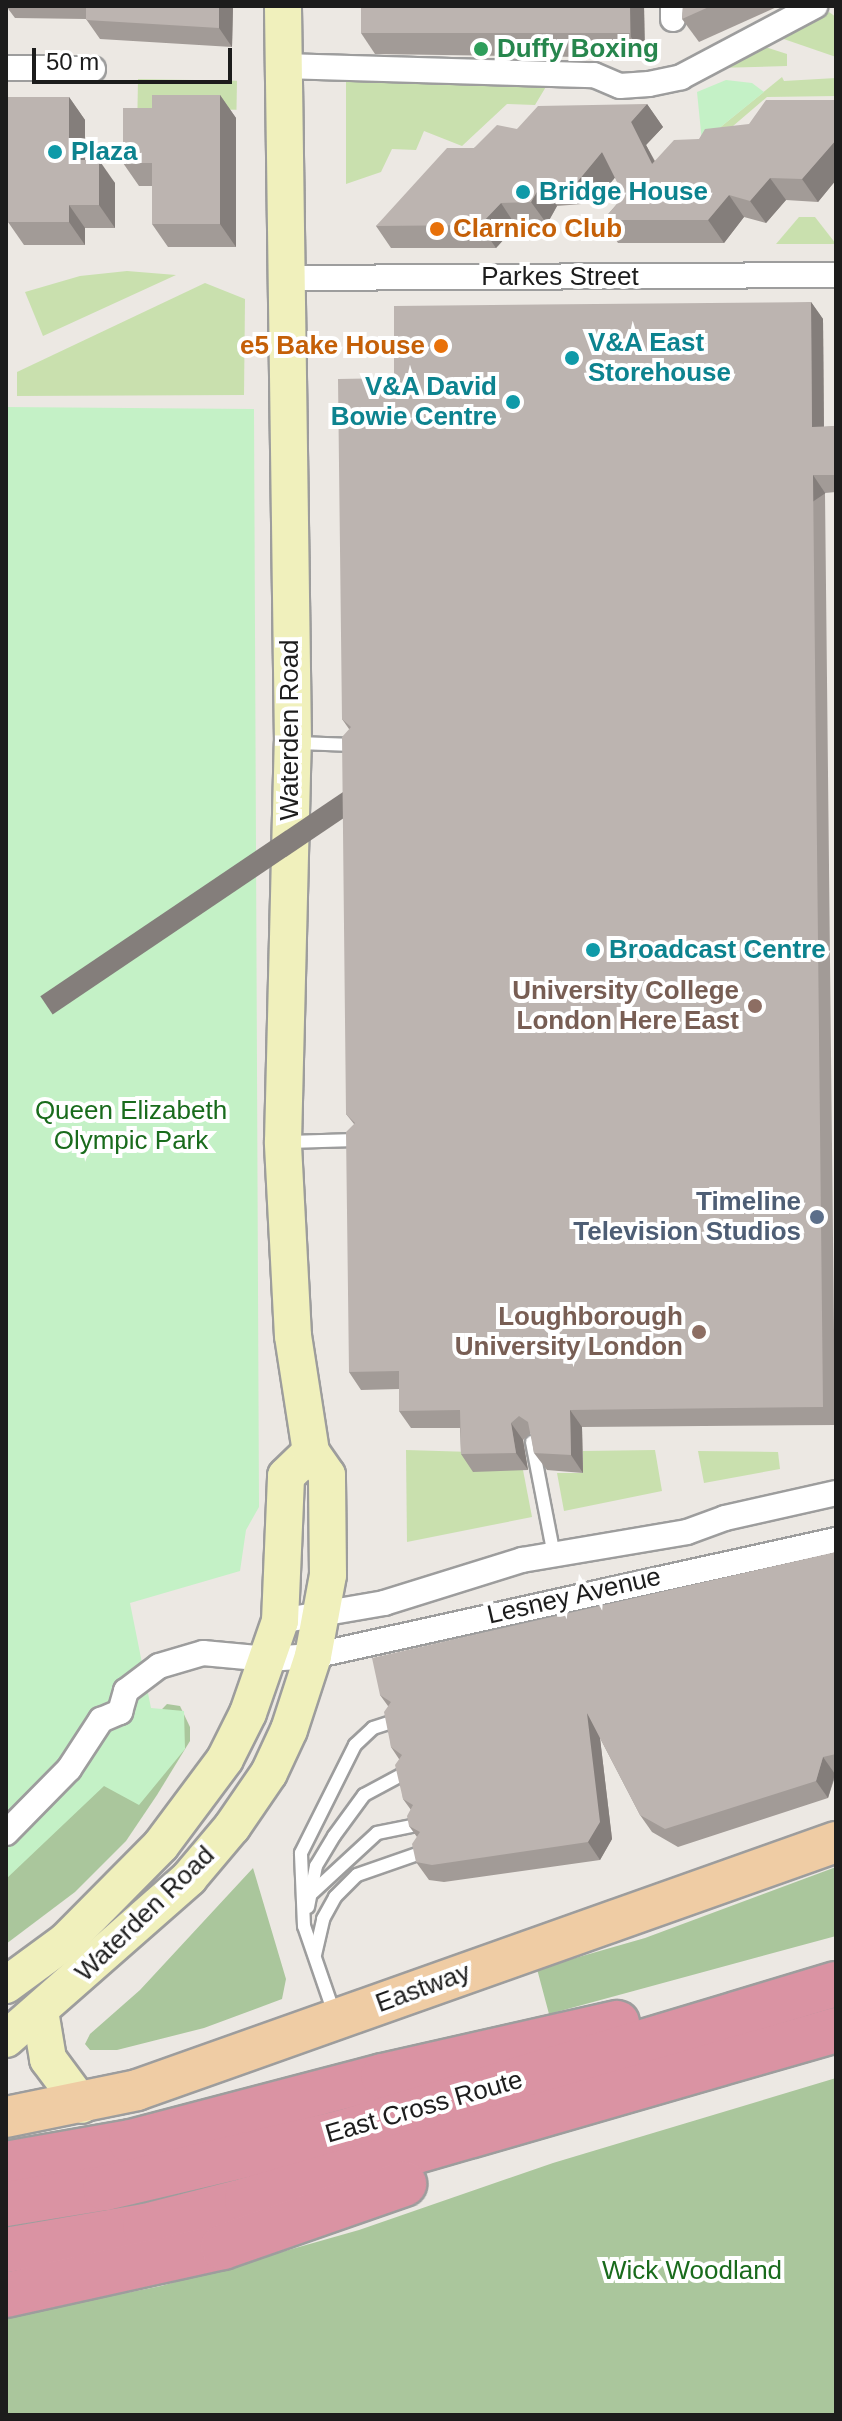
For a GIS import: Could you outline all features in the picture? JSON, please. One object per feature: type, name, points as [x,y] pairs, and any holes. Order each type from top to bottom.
[{"type":"highway","name":"East Cross Route","points":[[6,2204],[105,2188],[343,2132],[836,1984]]},
{"type":"highway","points":[[6,2164],[131,2142],[383,2076],[642,2017],[782,2001]]},
{"type":"highway","name":"East Cross Route","points":[[6,2250],[218,2208],[836,2030]]},
{"type":"highway","points":[[6,2295],[143,2268],[316,2216],[405,2184],[558,2111]]},
{"type":"main road","name":"Eastway","points":[[6,2117],[82,2105],[336,2020],[836,1842]]},
{"type":"street","name":"Waterden Road","points":[[6,2039],[189,1878],[232,1827],[280,1751],[313,1656],[328,1575],[327,1475],[311,1452],[289,1295],[283,1142],[293,743],[284,278],[283,6]]},
{"type":"street","points":[[283,66],[594,75],[620,86],[649,84],[681,77],[815,6]]},
{"type":"street","points":[[6,68],[93,69]]},
{"type":"street","name":"Parkes Street","points":[[284,278],[836,275]]},
{"type":"street","name":"Waterden Road","points":[[6,1985],[66,1941],[161,1845],[225,1759],[268,1659],[280,1621],[286,1476],[311,1452]]},
{"type":"street","name":"Lesney Avenue","points":[[280,1621],[322,1611],[384,1603],[460,1576],[554,1555],[687,1532],[725,1518],[836,1493]]},
{"type":"street","name":"Lesney Avenue","points":[[6,1833],[69,1769],[101,1720],[120,1712],[126,1691],[159,1666],[203,1653],[268,1659],[313,1656],[836,1540]]},
{"type":"street","points":[[40,2011],[48,2059],[82,2105]]},
{"type":"lane","points":[[293,743],[354,745]]},
{"type":"lane","points":[[283,1142],[358,1140]]},
{"type":"lane","points":[[532,1442],[554,1555]]},
{"type":"lane","points":[[336,2020],[304,1926],[301,1853],[355,1745],[373,1728],[394,1721]]},
{"type":"lane","points":[[304,1926],[316,1866],[364,1795],[405,1773]]},
{"type":"lane","points":[[311,1894],[377,1833],[417,1825]]},
{"type":"lane","points":[[315,1958],[323,1919],[335,1897],[357,1875],[423,1852]]},
{"type":"green space","points":[[829,12],[836,17],[836,57],[775,36]]},
{"type":"green space","points":[[756,44],[787,54],[787,66],[716,68]]},
{"type":"green space","points":[[782,77],[784,81],[836,78],[836,96],[767,97],[733,126],[702,142]]},
{"type":"green space","points":[[138,79],[237,81],[236,110],[137,108]]},
{"type":"green space","points":[[346,79],[550,80],[535,105],[507,104],[462,146],[424,131],[416,150],[392,149],[381,172],[346,184]]},
{"type":"green space","points":[[726,80],[752,83],[764,92],[702,142],[697,92]]},
{"type":"green space","points":[[799,217],[815,217],[836,244],[776,244]]},
{"type":"green space","points":[[127,271],[176,275],[43,336],[25,292],[80,276]]},
{"type":"green space","points":[[205,283],[245,299],[244,395],[17,396],[17,372]]},
{"type":"green space","name":"Queen Elizabeth Olympic Park","points":[[6,407],[254,409],[259,1507],[246,1530],[240,1571],[130,1603],[151,1708],[184,1711],[185,1749],[139,1805],[104,1786],[6,1879]]},
{"type":"green space","points":[[406,1450],[472,1452],[523,1470],[532,1517],[407,1542]]},
{"type":"green space","points":[[655,1450],[662,1491],[564,1511],[557,1473],[583,1473],[583,1451]]},
{"type":"green space","points":[[698,1451],[778,1452],[780,1469],[704,1483]]},
{"type":"green space","points":[[167,1704],[180,1706],[190,1727],[190,1741],[157,1795],[126,1841],[75,1892],[6,1944],[6,1870]]},
{"type":"green space","points":[[836,1867],[836,1936],[549,2014],[537,1969],[645,1938]]},
{"type":"green space","points":[[253,1868],[286,1979],[282,1999],[204,2028],[117,2050],[90,2050],[85,2044],[90,2034],[140,1990]]},
{"type":"green space","name":"Wick Woodland","points":[[836,2078],[836,2415],[6,2415],[6,2317],[161,2286],[359,2230],[553,2163]]},
{"type":"building","points":[[86,6],[219,6],[219,28],[86,20]]},
{"type":"building","points":[[361,6],[630,6],[630,33],[361,33]]},
{"type":"building","points":[[683,6],[711,6],[682,19]]},
{"type":"building","points":[[152,95],[220,95],[220,224],[152,224],[152,163],[123,163],[123,108],[152,108]]},
{"type":"building","name":"Plaza","points":[[8,97],[69,97],[69,160],[99,160],[99,205],[69,205],[69,222],[8,222]]},
{"type":"building","points":[[766,100],[836,100],[836,140],[802,179],[770,178],[750,201],[729,195],[708,220],[603,220],[624,196],[602,152],[578,181],[542,183],[531,202],[501,203],[480,225],[376,226],[447,148],[474,148],[497,125],[517,129],[538,106],[647,104],[631,122],[652,164],[674,140],[699,139],[705,129],[749,124]]},
{"type":"building","name":"Broadcast Centre","points":[[811,302],[812,427],[836,426],[836,475],[813,475],[823,1407],[570,1410],[571,1455],[534,1453],[528,1422],[519,1416],[511,1423],[516,1453],[461,1454],[460,1410],[399,1411],[399,1371],[349,1372],[346,1132],[355,1123],[346,1114],[342,737],[351,727],[342,719],[338,379],[394,378],[394,306]]},
{"type":"building","points":[[836,1552],[836,1754],[823,1757],[816,1781],[665,1829],[640,1815],[587,1713],[600,1822],[588,1842],[432,1865],[416,1862],[412,1844],[420,1832],[409,1826],[407,1816],[413,1805],[403,1799],[395,1765],[402,1755],[391,1747],[384,1712],[391,1702],[380,1695],[372,1658]]},
{"type":"place","name":"Duffy Boxing","points":[[481,49]]},
{"type":"place","name":"Plaza","points":[[55,152]]},
{"type":"place","name":"Bridge House","points":[[523,192]]},
{"type":"place","name":"Clarnico Club","points":[[437,229]]},
{"type":"place","name":"e5 Bake House","points":[[441,346]]},
{"type":"place","name":"V&A East Storehouse","points":[[572,358]]},
{"type":"place","name":"V&A David Bowie Centre","points":[[513,402]]},
{"type":"place","name":"Broadcast Centre","points":[[593,950]]},
{"type":"place","name":"University College London Here East","points":[[755,1006]]},
{"type":"place","name":"Timeline Television Studios","points":[[817,1217]]},
{"type":"place","name":"Loughborough University London","points":[[699,1332]]}]
